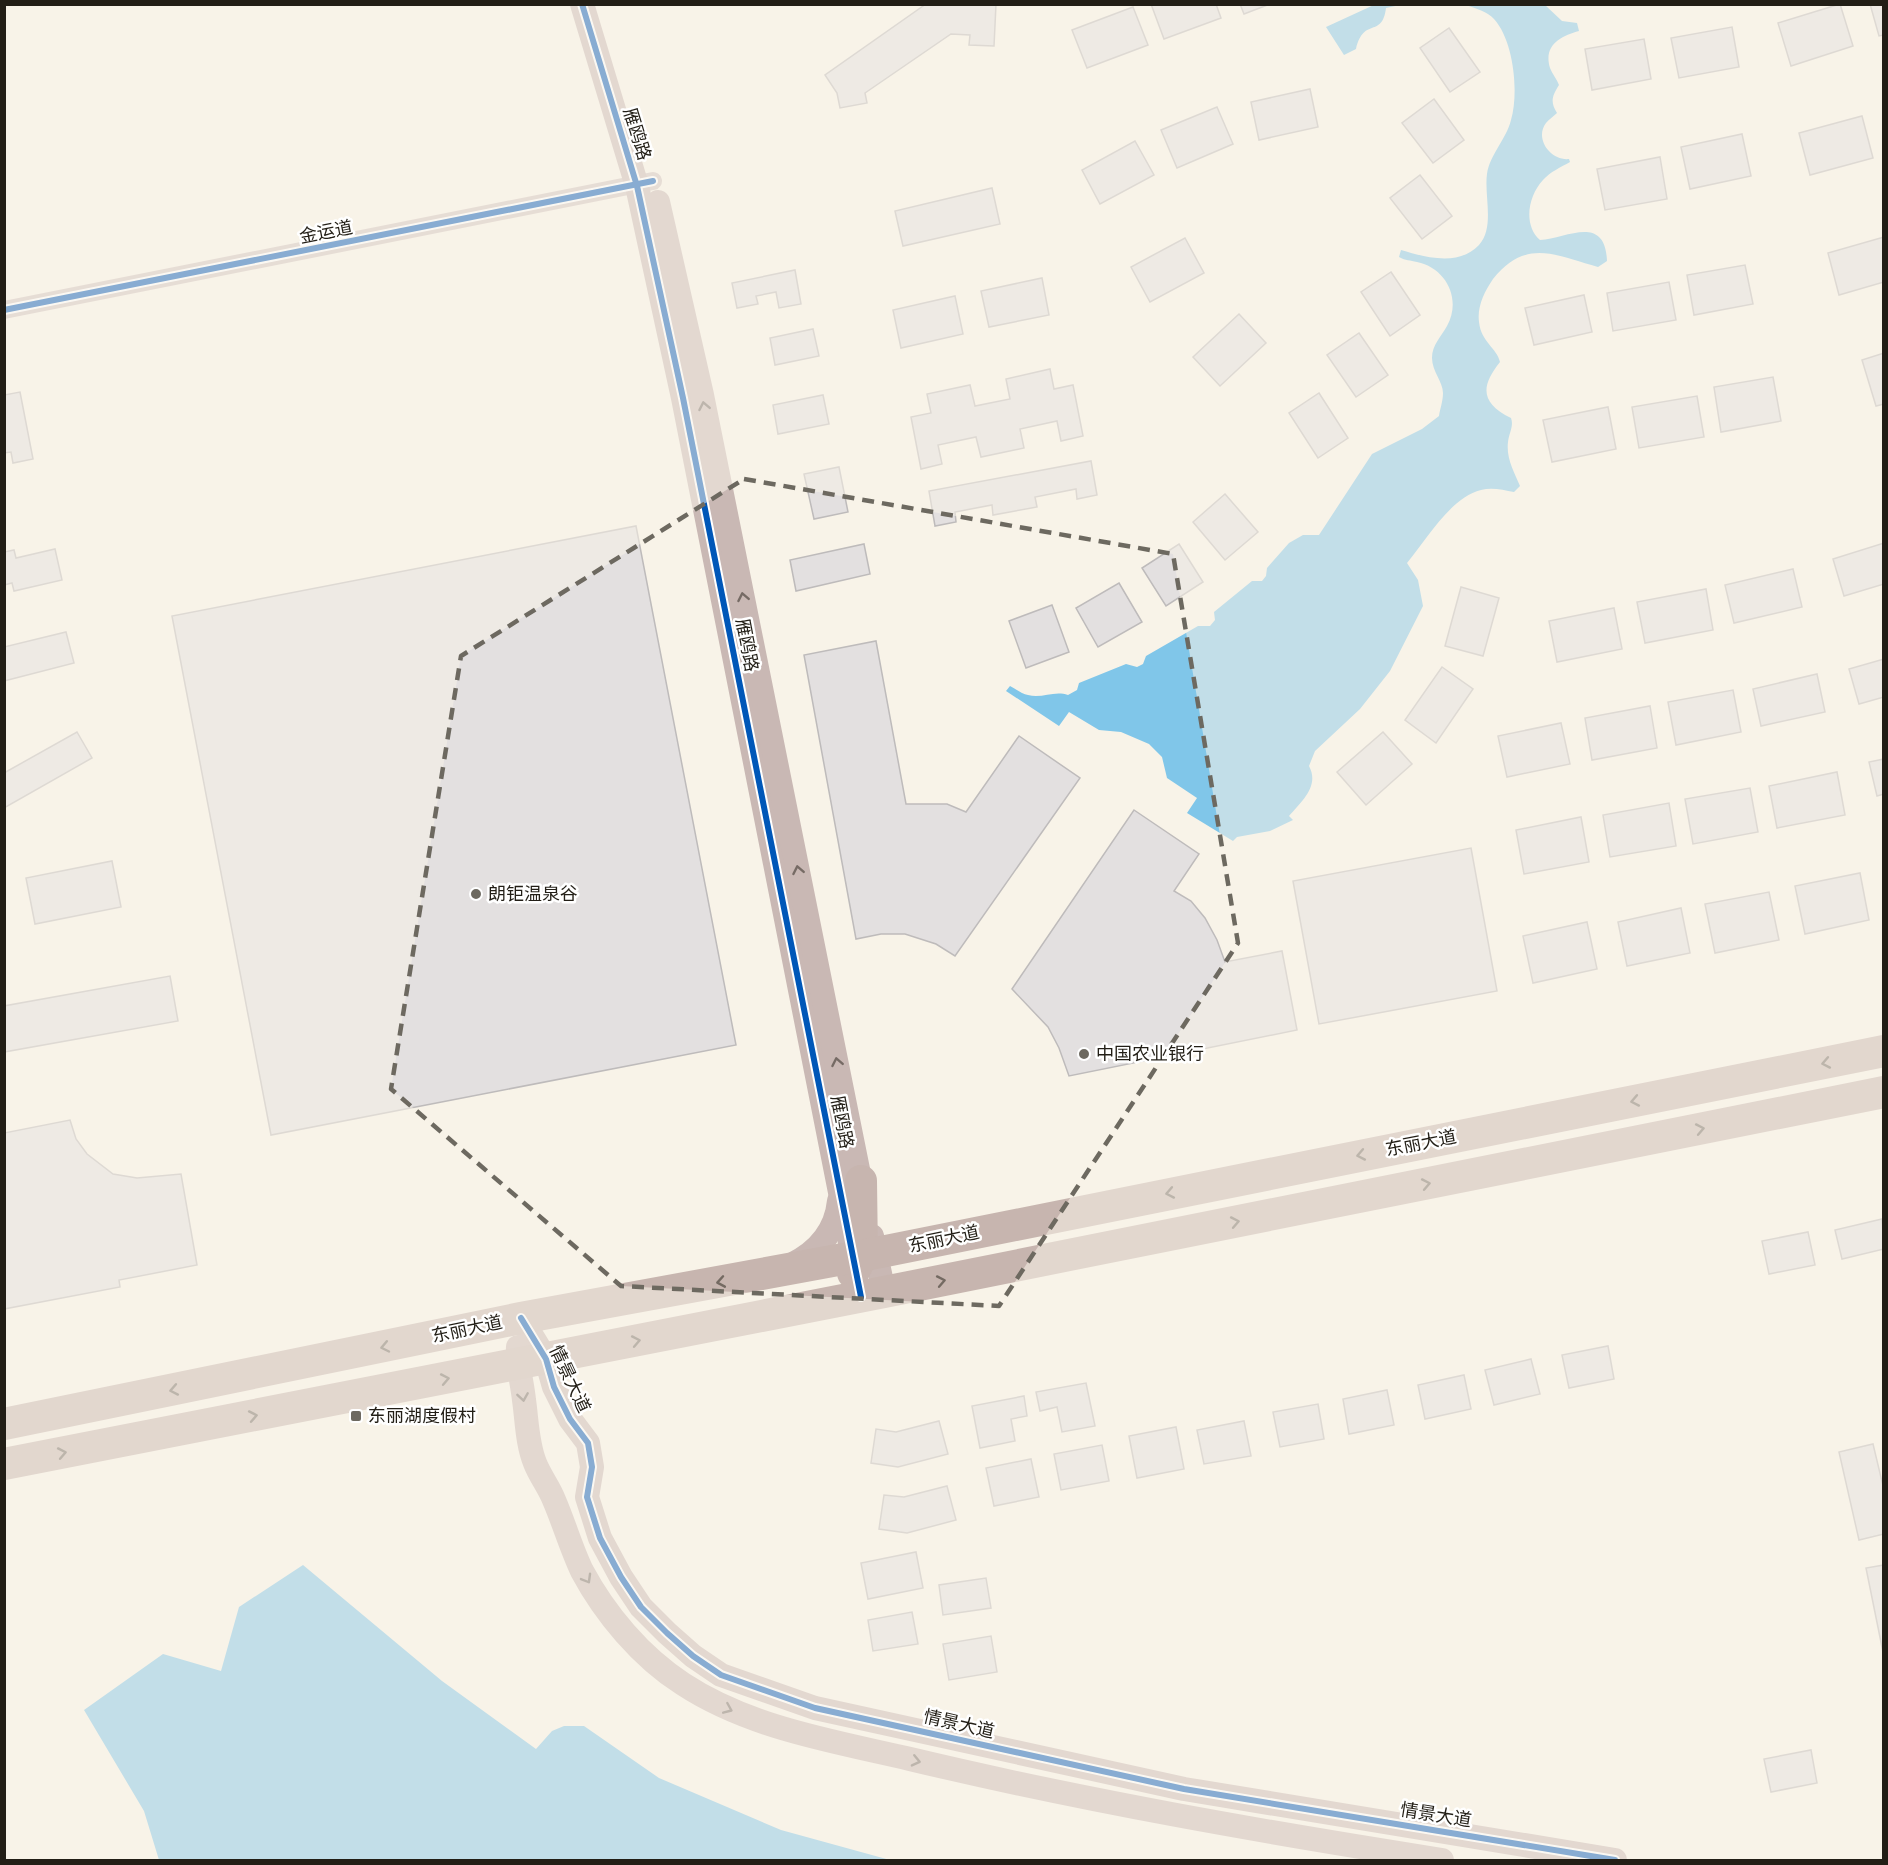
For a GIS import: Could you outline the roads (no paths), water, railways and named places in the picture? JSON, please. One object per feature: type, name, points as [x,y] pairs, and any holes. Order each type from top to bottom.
[{"type":"highway","name":"东丽大道","points":[[865,1271],[1884,1051]]},
{"type":"highway","name":"东丽大道","points":[[4,1424],[521,1318],[779,1271],[865,1271],[1884,1092]]},
{"type":"highway","points":[[4,1464],[788,1311],[865,1271],[850,1183]]},
{"type":"street","name":"雁鸥路","points":[[582,4],[645,184]]},
{"type":"street","name":"雁鸥路","points":[[597,4],[702,395],[850,1183],[826,1238],[807,1257],[779,1271]]},
{"type":"street","name":"金运道","points":[[4,310],[645,184]]},
{"type":"street","name":"情景大道","points":[[521,1318],[532,1362],[524,1396],[528,1440],[535,1463],[554,1498],[581,1569],[602,1604],[653,1661],[681,1683],[715,1703],[779,1727],[1005,1782],[1442,1860]]},
{"type":"street","name":"情景大道","points":[[532,1362],[554,1387],[570,1419],[588,1443],[592,1467],[587,1497],[600,1538],[641,1606],[693,1656],[722,1675],[815,1708],[1184,1789],[1615,1860]]},
{"type":"street","points":[[779,1727],[787,1699]]},
{"type":"street","points":[[1058,1792],[1061,1762]]},
{"type":"street","points":[[1404,1854],[1409,1826]]},
{"type":"water","points":[[1376,4],[1400,5],[1386,8],[1381,23],[1364,33],[1356,49],[1344,55],[1326,27]]},
{"type":"water","points":[[1466,5],[1545,5],[1562,21],[1577,23],[1579,31],[1560,39],[1549,53],[1550,68],[1559,85],[1553,99],[1553,106],[1557,113],[1546,123],[1542,136],[1546,148],[1551,153],[1562,159],[1569,159],[1570,162],[1549,175],[1538,187],[1531,202],[1531,227],[1540,240],[1582,232],[1592,233],[1599,237],[1605,246],[1607,261],[1598,267],[1555,255],[1529,254],[1505,266],[1493,279],[1484,294],[1479,316],[1480,329],[1500,362],[1489,379],[1487,394],[1494,406],[1511,418],[1508,454],[1520,486],[1514,492],[1489,489],[1470,494],[1449,510],[1440,521],[1407,563],[1418,580],[1423,606],[1390,671],[1360,709],[1315,751],[1309,766],[1312,773],[1311,787],[1289,816],[1293,820],[1270,831],[1237,837],[1233,841],[1187,813],[1197,798],[1167,778],[1162,757],[1149,744],[1121,732],[1099,730],[1069,712],[1059,726],[1006,691],[1010,686],[1023,694],[1033,696],[1058,693],[1068,695],[1077,690],[1079,683],[1126,664],[1137,667],[1143,664],[1146,656],[1198,626],[1210,626],[1215,620],[1214,612],[1252,581],[1262,581],[1266,576],[1267,568],[1289,543],[1303,535],[1319,535],[1372,454],[1422,429],[1439,416],[1443,393],[1432,363],[1432,353],[1451,316],[1452,295],[1443,278],[1436,271],[1427,265],[1399,257],[1401,250],[1431,257],[1451,258],[1471,252],[1479,245],[1487,230],[1487,174],[1509,127],[1515,96],[1513,68],[1501,29],[1488,14]]},
{"type":"water","points":[[303,1565],[442,1681],[536,1749],[552,1731],[564,1726],[584,1726],[659,1778],[781,1830],[890,1860],[159,1860],[144,1811],[84,1710],[163,1654],[221,1671],[239,1607]]},
{"type":"place","name":"朗钜温泉谷","points":[[476,894]]},
{"type":"place","name":"中国农业银行","points":[[1084,1054]]},
{"type":"place","name":"东丽湖度假村","points":[[356,1416]]}]
